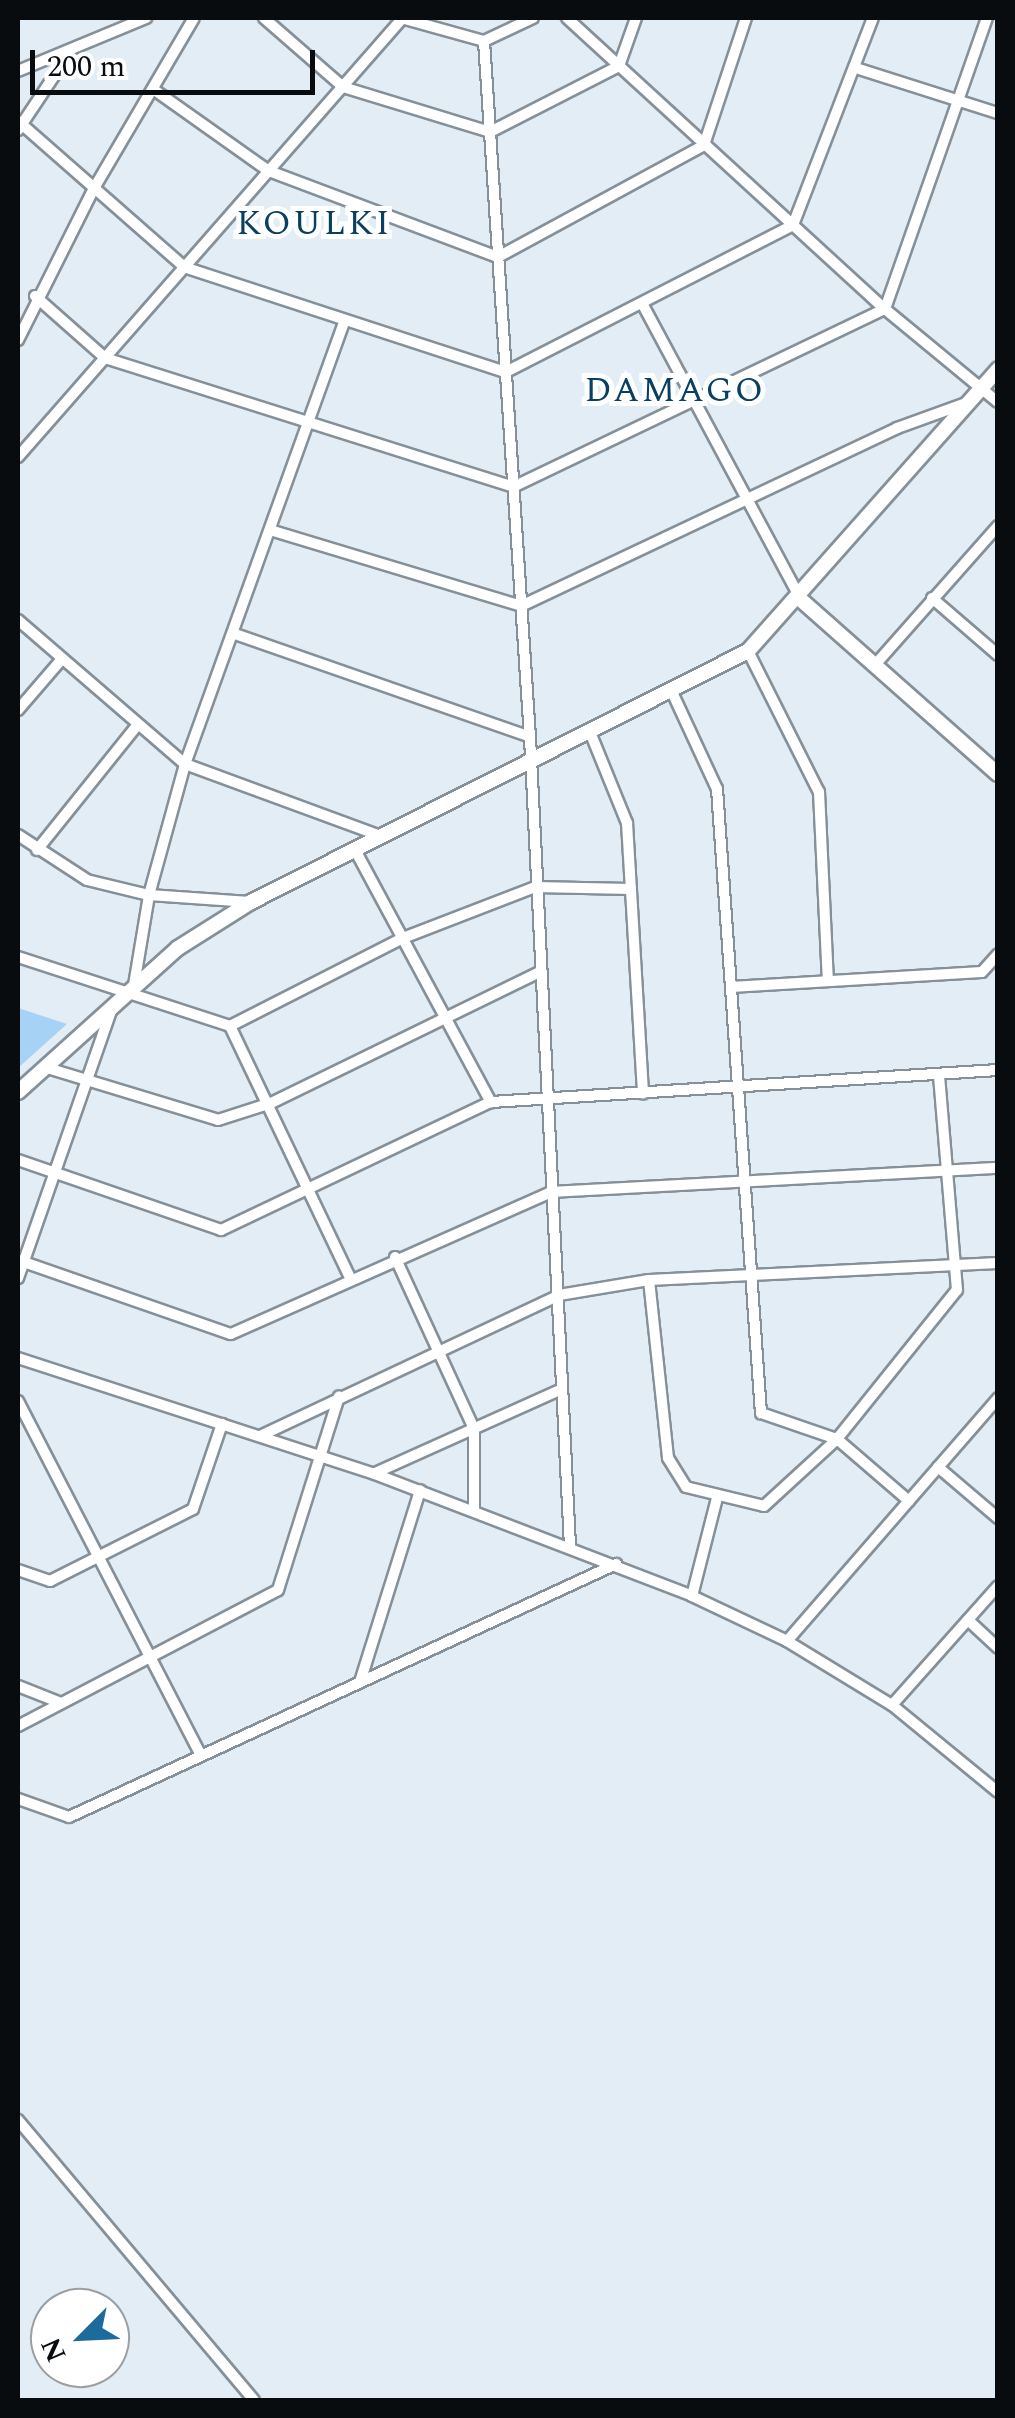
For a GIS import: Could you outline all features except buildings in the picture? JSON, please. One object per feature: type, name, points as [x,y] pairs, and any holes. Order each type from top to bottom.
[{"type":"main road","points":[[18,1092],[178,948],[251,902],[748,652],[800,599],[998,369]]},
{"type":"main road","points":[[800,599],[998,774]]},
{"type":"street","points":[[18,71],[146,18]]},
{"type":"street","points":[[18,340],[35,296],[194,18]]},
{"type":"street","points":[[264,18],[343,86],[490,132],[619,66],[636,18]]},
{"type":"street","points":[[18,457],[401,19],[484,41],[533,18]]},
{"type":"street","points":[[567,18],[886,309],[998,402]]},
{"type":"street","points":[[153,89],[269,171],[498,257],[704,145],[746,18]]},
{"type":"street","points":[[70,52],[19,125],[184,267],[506,372],[794,226],[858,69],[873,18]]},
{"type":"street","points":[[35,296],[105,358],[513,486],[886,309],[962,102],[988,18]]},
{"type":"street","points":[[484,41],[530,737],[570,1545]]},
{"type":"street","points":[[858,69],[998,113]]},
{"type":"street","points":[[644,305],[800,599]]},
{"type":"street","points":[[18,1278],[20,1262],[84,1083],[124,993],[185,764],[236,634],[306,422],[344,322]]},
{"type":"street","points":[[270,530],[521,606],[896,428],[967,403]]},
{"type":"street","points":[[874,666],[997,528]]},
{"type":"street","points":[[932,598],[998,655]]},
{"type":"street","points":[[18,620],[136,727],[185,764],[381,836]]},
{"type":"street","points":[[236,634],[530,737]]},
{"type":"street","points":[[748,652],[819,792],[828,981]]},
{"type":"street","points":[[18,710],[62,660]]},
{"type":"street","points":[[672,692],[717,789],[747,1276],[761,1413],[837,1439],[908,1501]]},
{"type":"street","points":[[37,850],[136,727]]},
{"type":"street","points":[[590,732],[627,823],[642,1094]]},
{"type":"street","points":[[18,835],[87,880],[148,895],[251,902]]},
{"type":"street","points":[[354,848],[492,1102]]},
{"type":"street","points":[[18,957],[230,1026],[403,938],[536,887],[632,889]]},
{"type":"street","points":[[731,987],[982,972],[998,954]]},
{"type":"street","points":[[44,1067],[84,1083],[218,1120],[271,1104],[540,972]]},
{"type":"street","points":[[230,1026],[271,1104],[350,1278]]},
{"type":"street","points":[[18,1160],[221,1230],[492,1102],[547,1102],[998,1070]]},
{"type":"street","points":[[649,1280],[668,1458],[686,1488],[764,1506],[837,1439],[957,1290],[939,1077]]},
{"type":"street","points":[[20,1262],[231,1334],[350,1278],[552,1192],[743,1178],[998,1168]]},
{"type":"street","points":[[396,1258],[474,1429],[474,1510]]},
{"type":"street","points":[[259,1436],[436,1348],[559,1295],[649,1280],[998,1263]]},
{"type":"street","points":[[18,1358],[420,1490],[570,1545],[692,1596],[787,1642],[892,1706],[998,1792]]},
{"type":"street","points":[[374,1474],[562,1389]]},
{"type":"street","points":[[18,1726],[278,1590],[339,1396]]},
{"type":"street","points":[[787,1642],[998,1398]]},
{"type":"street","points":[[18,1400],[201,1756]]},
{"type":"street","points":[[18,1570],[50,1581],[193,1509],[222,1424]]},
{"type":"street","points":[[938,1467],[998,1518]]},
{"type":"street","points":[[360,1682],[420,1490]]},
{"type":"street","points":[[692,1596],[717,1498]]},
{"type":"street","points":[[18,1798],[69,1817],[616,1564]]},
{"type":"street","points":[[892,1706],[998,1586]]},
{"type":"street","points":[[968,1620],[998,1648]]},
{"type":"street","points":[[18,1686],[61,1703]]},
{"type":"street","points":[[18,2120],[254,2400]]},
{"type":"shaded area","points":[[18,1008],[67,1024],[18,1068]]},
{"type":"district","name":"KOULKI","points":[[314,224]]},
{"type":"district","name":"DAMAGO","points":[[675,391]]}]
